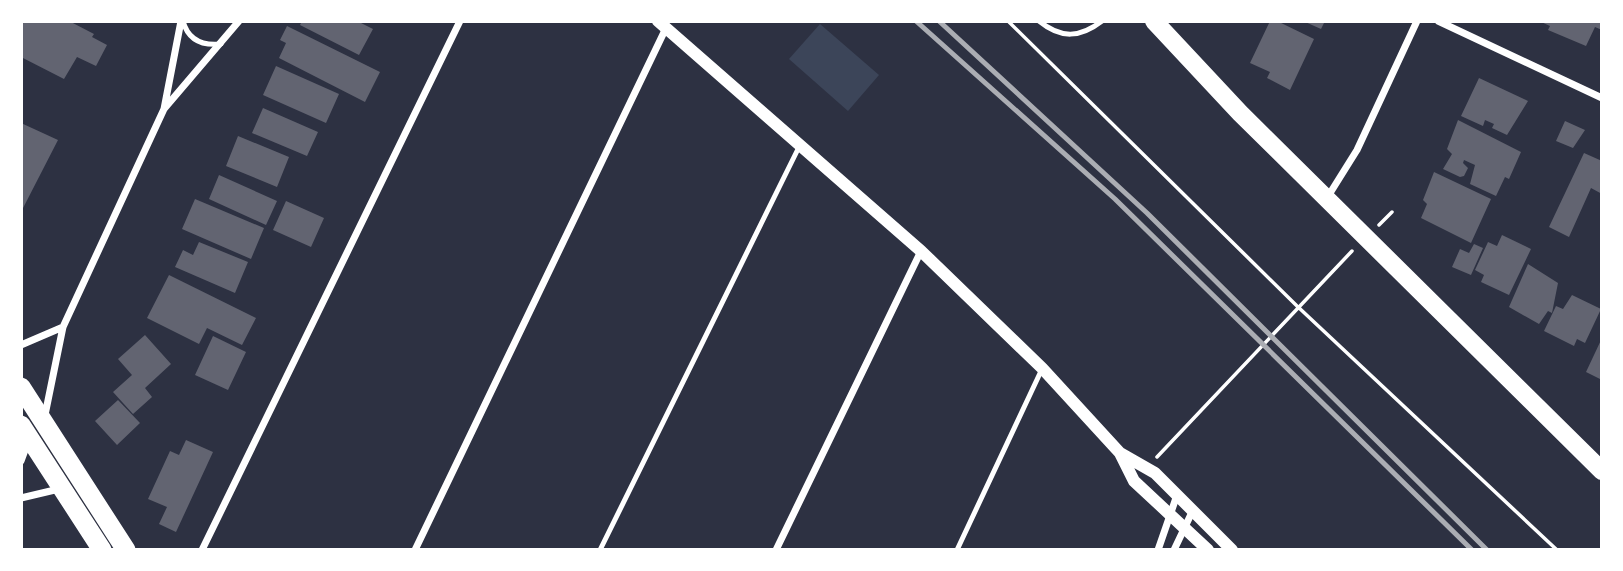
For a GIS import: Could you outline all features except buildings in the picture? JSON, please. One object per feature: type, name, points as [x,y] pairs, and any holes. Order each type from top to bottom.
[{"type":"highway","points":[[21,387],[126,550]]},
{"type":"highway","points":[[25,431],[102,550]]},
{"type":"main road","points":[[1154,21],[1326,199],[1602,471]]},
{"type":"street","points":[[44,422],[63,327],[164,109],[182,21]]},
{"type":"street","points":[[164,109],[239,21]]},
{"type":"street","points":[[202,550],[460,21]]},
{"type":"street","points":[[1326,199],[1357,149],[1417,21]]},
{"type":"street","points":[[1438,21],[1602,98]]},
{"type":"street","points":[[415,550],[662,24],[921,251],[1042,368],[1120,453],[1135,481],[1208,550]]},
{"type":"street","points":[[776,550],[921,251]]},
{"type":"street","points":[[21,345],[63,327]]},
{"type":"street","points":[[21,461],[25,431]]},
{"type":"street","points":[[1120,453],[1146,468],[1193,509],[1232,550]]},
{"type":"street","points":[[21,498],[63,489]]},
{"type":"street","points":[[1158,550],[1177,495]]},
{"type":"street","points":[[1174,550],[1193,509]]},
{"type":"lane","points":[[182,21],[191,37],[200,43],[221,44]]},
{"type":"lane","points":[[1039,21],[1054,31],[1068,35],[1088,32],[1102,21]]},
{"type":"lane","points":[[600,550],[800,145]]},
{"type":"lane","points":[[957,550],[1042,368]]},
{"type":"path","points":[[1008,21],[1297,306],[1557,550]]},
{"type":"path","points":[[1377,227],[1392,212]]},
{"type":"path","points":[[1146,468],[1353,250]]},
{"type":"shaded area","points":[[820,24],[879,75],[848,111],[789,59]]},
{"type":"railway","points":[[916,21],[1115,199],[1472,550]]},
{"type":"railway","points":[[939,21],[1147,213],[1487,550]]}]
